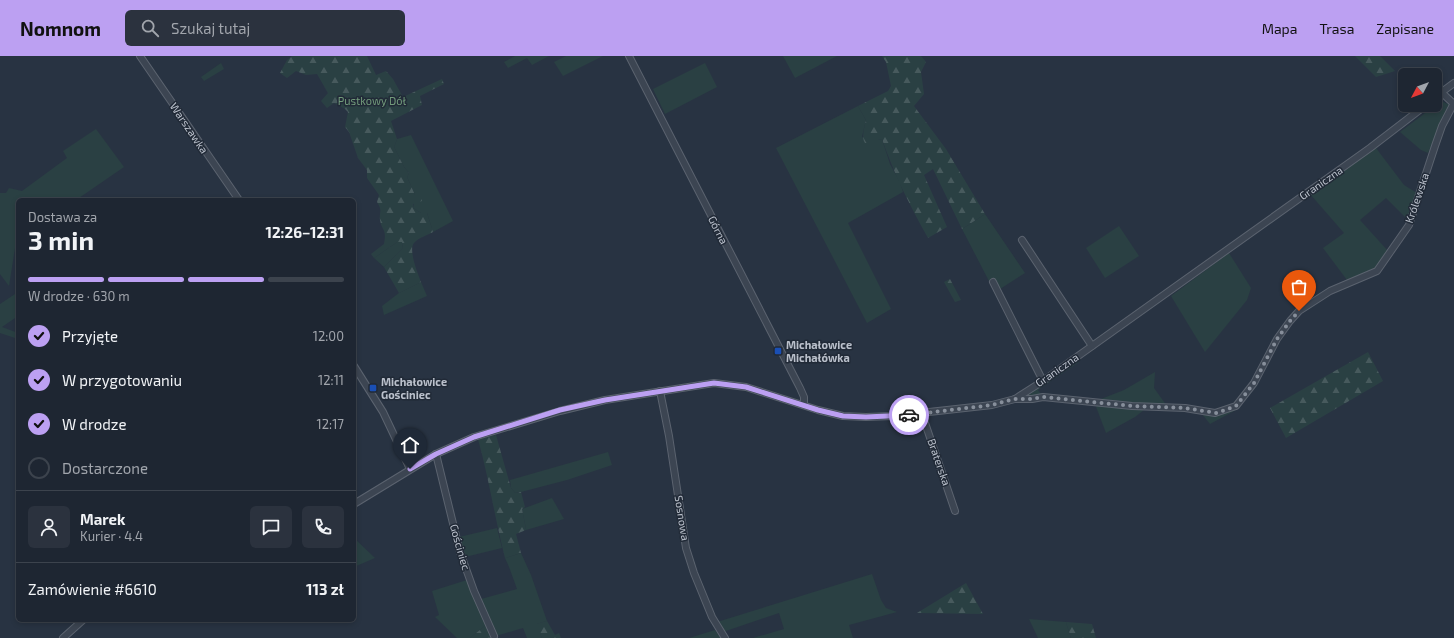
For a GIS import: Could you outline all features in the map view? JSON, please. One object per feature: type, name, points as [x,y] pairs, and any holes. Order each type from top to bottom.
[{"type":"street","name":"Warszawka","points":[[140,56],[238,198]]},
{"type":"street","name":"Górna","points":[[629,56],[800,388],[804,396],[804,405]]},
{"type":"street","points":[[1442,91],[1454,83]]},
{"type":"street","points":[[1442,93],[1454,103]]},
{"type":"street","name":"Królewska","points":[[1014,399],[1032,399],[1043,397],[1132,406],[1185,408],[1216,413],[1236,406],[1254,383],[1277,339],[1299,311],[1330,291],[1377,271],[1409,225],[1442,126],[1454,103]]},
{"type":"street","name":"Graniczna","points":[[356,503],[436,454],[474,437],[560,410],[605,400],[660,391],[714,383],[746,387],[843,416],[866,417],[922,414],[992,405],[1014,399],[1043,381],[1370,148],[1417,112]]},
{"type":"street","points":[[1022,240],[1092,346]]},
{"type":"street","points":[[993,282],[1043,381]]},
{"type":"street","points":[[356,369],[383,412],[410,469]]},
{"type":"street","name":"Sosnowa","points":[[660,391],[669,436],[686,548],[694,573],[712,617],[725,638]]},
{"type":"street","name":"Braterska","points":[[922,414],[956,511]]},
{"type":"street","name":"Gościniec","points":[[436,454],[460,552],[474,591],[494,636]]},
{"type":"street","points":[[63,638],[80,622]]},
{"type":"green space","name":"Pustkowy Dół","points":[[292,56],[367,56],[376,75],[386,71],[393,79],[403,97],[442,79],[444,84],[420,96],[422,105],[391,121],[397,139],[394,147],[404,167],[409,173],[407,177],[415,195],[421,197],[422,201],[413,204],[413,208],[421,213],[427,213],[433,232],[418,240],[412,246],[414,262],[421,282],[399,293],[384,267],[403,248],[402,242],[397,242],[374,258],[371,254],[384,244],[385,239],[385,233],[380,220],[379,205],[377,202],[379,195],[367,178],[367,170],[358,158],[349,132],[345,127],[348,112],[334,103],[327,108],[321,101],[328,93],[317,74],[306,75],[296,71],[287,78],[280,73],[287,60]]},
{"type":"green space","points":[[515,56],[549,56],[532,65],[527,58],[508,68],[504,62]]},
{"type":"green space","points":[[566,56],[603,56],[563,76],[554,62]]},
{"type":"green space","points":[[783,56],[837,56],[795,78]]},
{"type":"green space","points":[[882,56],[921,56],[926,62],[921,72],[924,94],[914,106],[946,149],[985,214],[962,229],[933,169],[924,175],[947,227],[928,238],[903,190],[882,139],[878,140],[874,147],[869,146],[864,141],[863,133],[866,120],[858,106],[888,91],[891,86],[886,62]]},
{"type":"green space","points":[[1355,56],[1380,56],[1395,71],[1376,77]]},
{"type":"green space","points":[[221,63],[224,69],[204,81],[201,77]]},
{"type":"green space","points":[[705,63],[717,87],[665,114],[653,89]]},
{"type":"green space","points":[[1442,101],[1450,105],[1428,153],[1421,150],[1400,132],[1426,112],[1442,112]]},
{"type":"green space","points":[[858,106],[866,120],[862,137],[878,140],[882,139],[890,164],[900,182],[903,192],[848,223],[891,309],[867,323],[776,148]]},
{"type":"green space","points":[[96,129],[124,167],[79,198],[16,198],[16,242],[9,286],[0,274],[0,193],[6,193],[9,188],[22,191],[67,158],[63,151]]},
{"type":"green space","points":[[411,135],[453,221],[433,232],[427,213],[421,213],[413,208],[415,195],[407,177],[409,173],[404,167],[394,147],[397,139]]},
{"type":"green space","points":[[1376,148],[1404,185],[1417,193],[1408,220],[1386,198],[1360,220],[1388,251],[1375,268],[1347,280],[1323,248],[1344,233],[1310,194]]},
{"type":"green space","points":[[985,214],[1025,273],[1000,289],[995,281],[990,283],[962,229]]},
{"type":"green space","points":[[1119,226],[1139,256],[1105,278],[1086,248]]},
{"type":"green space","points":[[397,242],[402,242],[403,248],[384,267],[374,258]]},
{"type":"green space","points":[[1229,253],[1251,288],[1247,300],[1205,352],[1171,296]]},
{"type":"green space","points":[[950,279],[961,300],[955,302],[944,282]]},
{"type":"green space","points":[[421,282],[427,296],[384,315],[382,306],[399,293]]},
{"type":"green space","points":[[16,293],[16,317],[2,327],[16,332],[16,338],[0,333],[0,304]]},
{"type":"green space","points":[[1368,352],[1383,381],[1286,438],[1270,408]]},
{"type":"green space","points":[[1078,361],[1079,362],[1038,390],[1041,394],[1026,395]]},
{"type":"green space","points":[[1155,372],[1154,388],[1167,406],[1101,399],[1124,390]]},
{"type":"green space","points":[[1095,404],[1144,410],[1135,417],[1106,433]]},
{"type":"green space","points":[[1235,408],[1236,410],[1210,424],[1202,414],[1215,415]]},
{"type":"green space","points":[[496,435],[511,488],[515,493],[521,492],[525,507],[522,509],[526,530],[516,534],[521,553],[505,558],[478,439]]},
{"type":"green space","points":[[608,452],[612,465],[567,480],[521,492],[515,493],[511,488],[510,480]]},
{"type":"green space","points":[[552,498],[564,519],[526,530],[522,509]]},
{"type":"green space","points":[[497,528],[502,548],[465,557],[459,537]]},
{"type":"green space","points":[[356,540],[375,558],[356,566]]},
{"type":"green space","points":[[521,553],[531,575],[547,621],[537,624],[542,638],[527,638],[523,628],[496,636],[481,599],[517,589],[505,558]]},
{"type":"green space","points":[[872,574],[881,600],[886,608],[897,612],[849,625],[853,638],[753,638],[784,629],[779,613],[723,632],[717,622]]},
{"type":"green space","points":[[467,580],[486,625],[470,638],[457,638],[435,617],[439,615],[432,591]]},
{"type":"green space","points":[[966,583],[983,614],[917,613]]},
{"type":"green space","points":[[1029,619],[1066,622],[1071,638],[1038,638]]},
{"type":"green space","points":[[547,621],[555,635],[559,633],[561,638],[542,638],[536,624]]},
{"type":"green space","points":[[1066,622],[1092,624],[1096,638],[1071,638]]},
{"type":"green space","points":[[486,625],[491,638],[470,638]]},
{"type":"green space","points":[[715,630],[721,638],[689,638]]},
{"type":"way so far","points":[[909,415],[992,405],[1014,399],[1032,399],[1043,397],[1132,406],[1185,408],[1216,413],[1236,406],[1245,395],[1254,383],[1277,339],[1299,311]]},
{"type":"place","name":"Michałowice Michałówka","points":[[778,351]]},
{"type":"place","name":"Michałowice Gościniec","points":[[373,388]]},
{"type":"route","points":[[410,469],[436,454],[474,437],[560,410],[605,400],[714,383],[746,387],[818,410],[843,416],[866,417],[909,415]]}]
